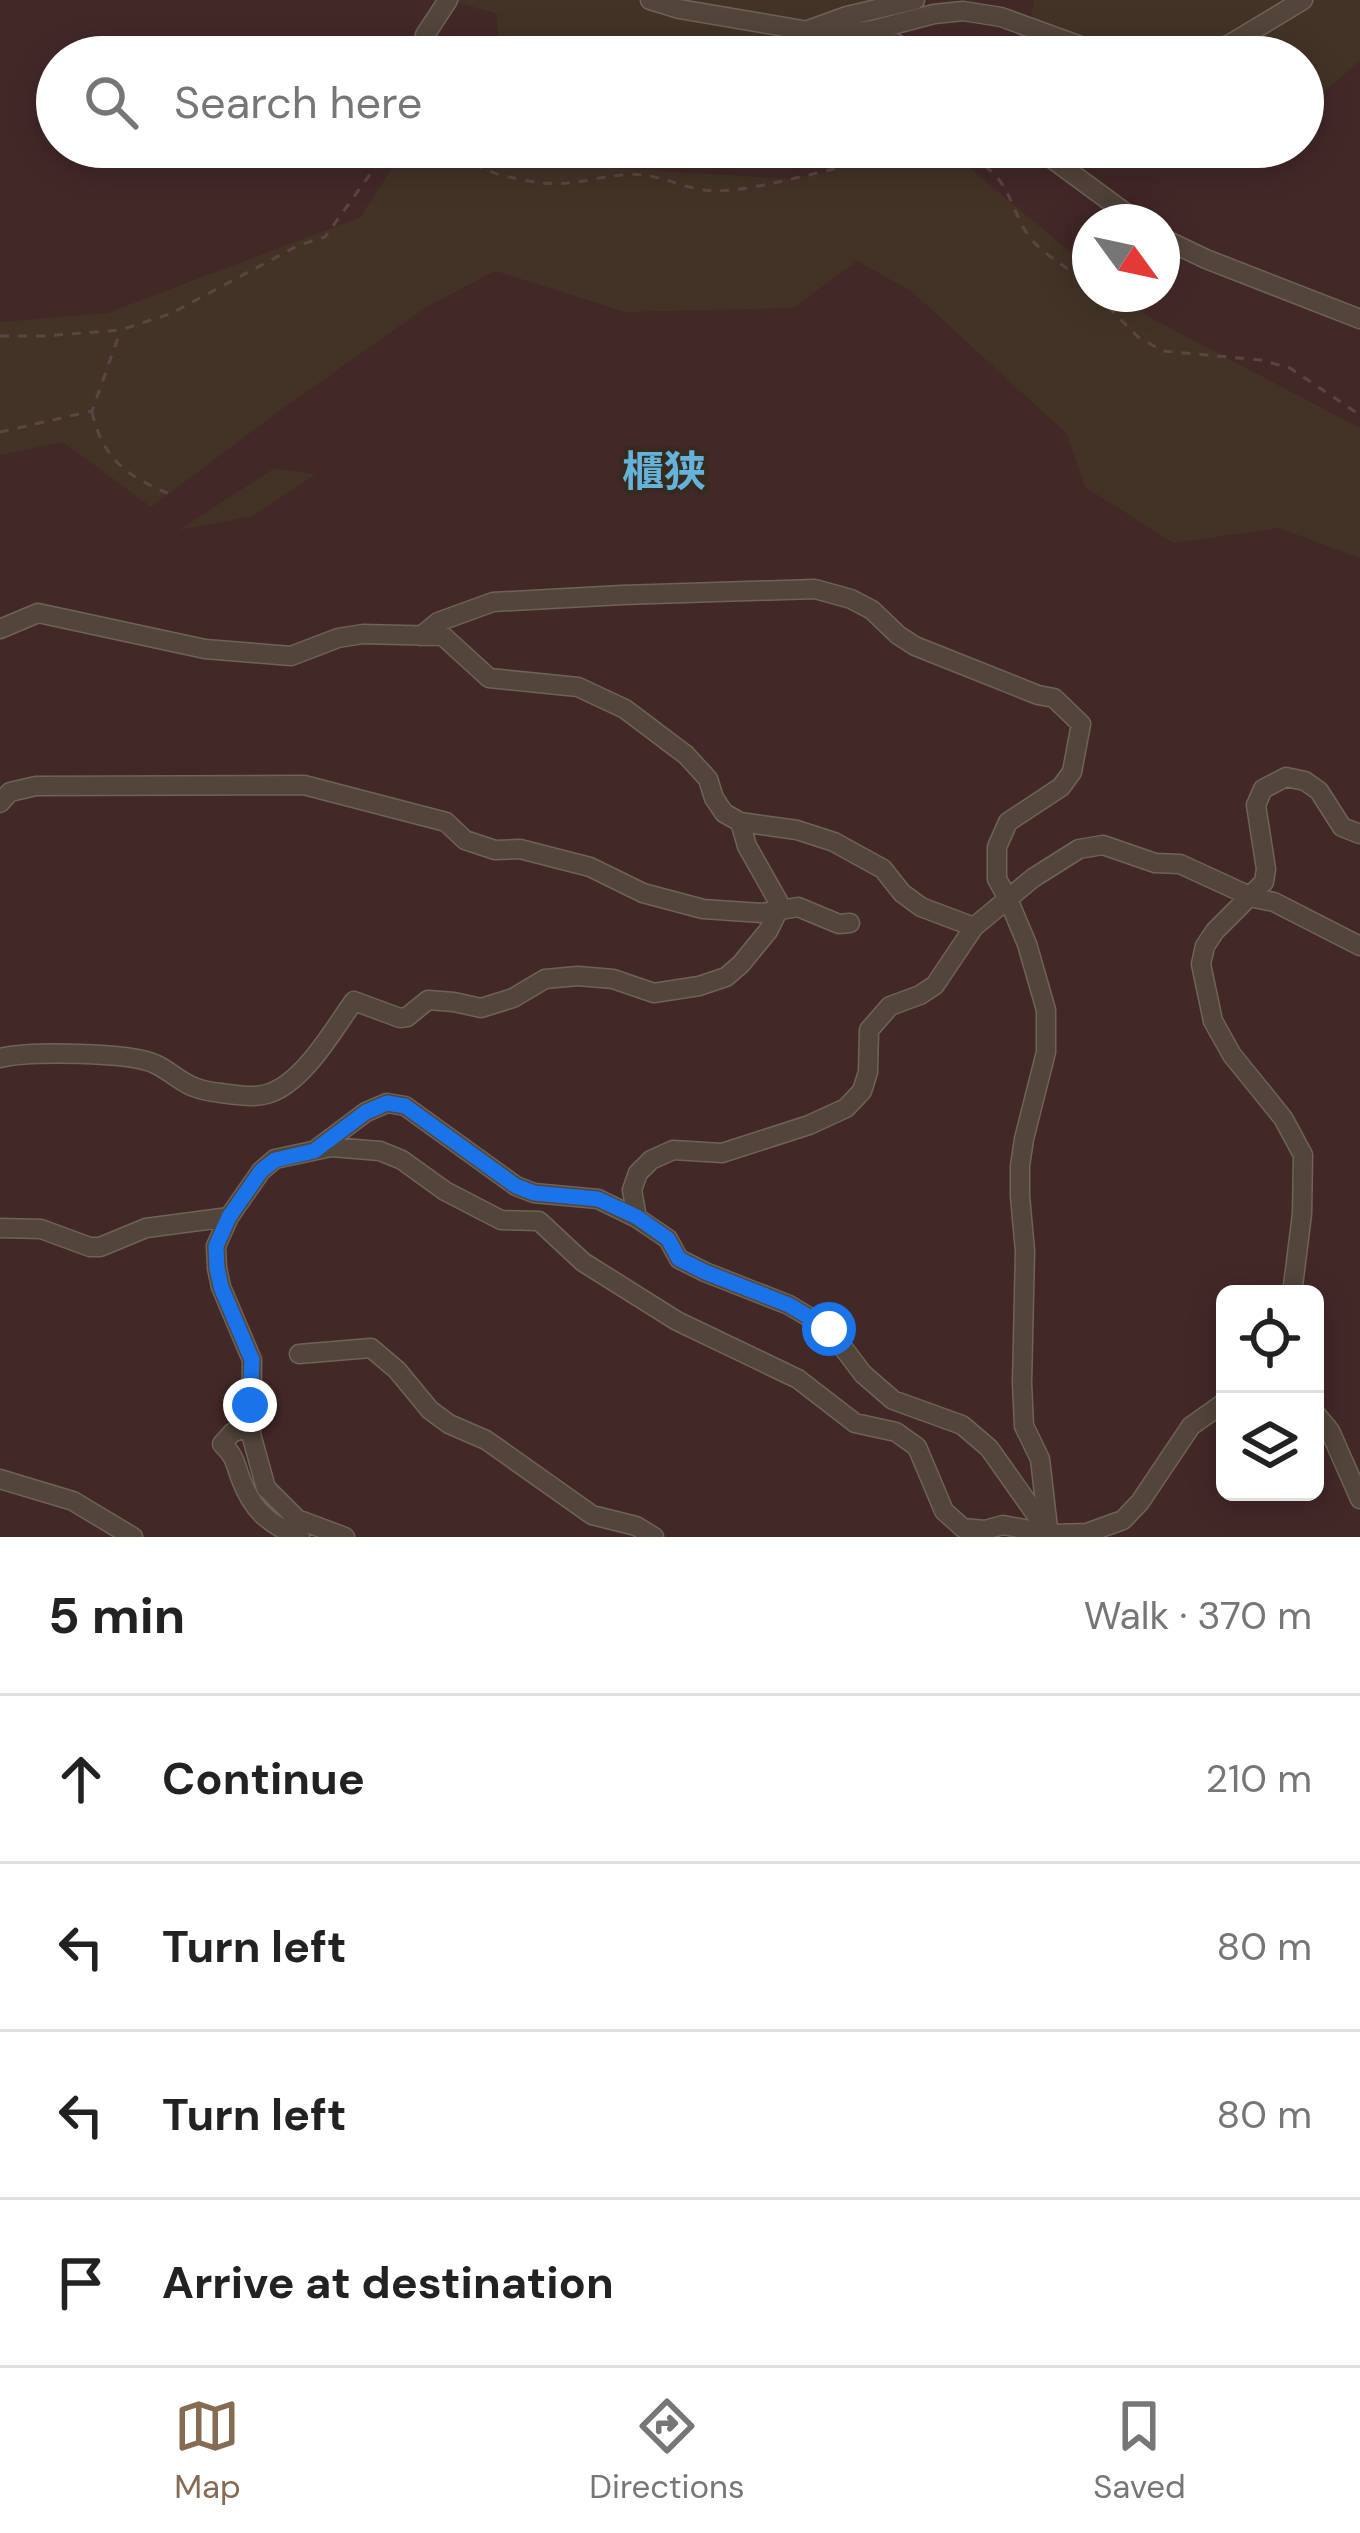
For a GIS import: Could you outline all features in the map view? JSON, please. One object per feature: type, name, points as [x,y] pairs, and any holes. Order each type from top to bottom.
[{"type":"street","points":[[424,35],[448,0]]},
{"type":"street","points":[[650,0],[679,10],[832,35],[963,11],[1001,17],[1053,36]]},
{"type":"street","points":[[807,31],[915,0]]},
{"type":"street","points":[[1243,36],[1303,0]]},
{"type":"street","points":[[873,30],[883,36]]},
{"type":"street","points":[[1065,168],[1114,204]]},
{"type":"street","points":[[1180,247],[1360,320]]},
{"type":"street","points":[[421,636],[438,622],[494,602],[815,589],[872,610],[915,646],[1054,698],[1081,724],[1072,772],[1061,787],[1008,822],[997,847],[997,880],[1027,944],[1046,1010],[1046,1052],[1024,1139],[1020,1196],[1025,1251],[1024,1426],[1040,1459],[1051,1536]]},
{"type":"street","points":[[0,629],[38,613],[205,649],[292,656],[363,634],[443,636],[490,678],[578,687],[626,709],[709,779],[724,813],[740,822],[797,830],[835,842],[883,869],[921,908],[974,927]]},
{"type":"street","points":[[0,771],[5,798],[36,786],[304,785],[446,822],[465,840],[495,850],[520,849],[590,867],[643,893],[683,904],[762,913],[798,907],[839,924],[850,923]]},
{"type":"street","points":[[1293,1285],[1303,1155],[1283,1118],[1232,1055],[1213,1022],[1201,964],[1215,931],[1264,882],[1256,805],[1263,789],[1286,777],[1305,781],[1319,791],[1342,827],[1360,835]]},
{"type":"street","points":[[0,1058],[124,1055],[156,1064],[189,1086],[239,1096],[266,1095],[305,1067],[354,1001],[400,1018],[428,1000],[481,1008],[513,998],[545,979],[613,979],[654,993],[699,986],[726,977],[741,964],[768,931],[777,909],[778,901],[747,846],[740,822]]},
{"type":"street","points":[[637,1217],[632,1190],[638,1173],[651,1160],[673,1150],[722,1153],[847,1108],[862,1091],[868,1072],[869,1030],[890,1006],[935,985],[974,927],[1033,878],[1079,849],[1103,845],[1155,863],[1180,864],[1251,897],[1274,902],[1360,946]]},
{"type":"street","points":[[314,1151],[366,1112],[387,1103],[405,1106],[516,1186],[534,1193],[598,1199],[637,1217],[668,1239],[679,1259],[789,1305],[829,1329],[863,1374],[892,1400],[962,1425],[989,1448],[1051,1536]]},
{"type":"street","points":[[345,1537],[297,1519],[266,1488],[251,1425],[252,1360],[221,1287],[216,1246],[229,1217],[261,1171],[275,1160],[331,1147],[380,1151],[501,1220],[539,1221],[584,1262],[677,1321],[798,1379],[855,1423],[896,1432],[917,1447],[944,1511],[963,1528],[1004,1526],[1051,1536],[1087,1534],[1123,1520],[1191,1426],[1216,1408]]},
{"type":"street","points":[[0,1228],[41,1229],[100,1247],[146,1228],[229,1217]]},
{"type":"street","points":[[299,1354],[370,1348],[449,1424],[486,1440],[592,1515],[636,1526],[653,1537]]},
{"type":"street","points":[[1324,1424],[1360,1499]]},
{"type":"street","points":[[251,1425],[232,1432],[222,1444],[234,1455],[256,1508],[270,1523],[300,1537]]},
{"type":"street","points":[[0,1479],[73,1501],[133,1537]]},
{"type":"path","points":[[0,335],[120,330],[170,314],[297,246],[325,237],[373,168]]},
{"type":"path","points":[[481,168],[548,184],[645,175],[714,191],[846,168]]},
{"type":"path","points":[[986,168],[997,175],[1030,237],[1049,258],[1072,272]]},
{"type":"path","points":[[1113,312],[1138,337],[1163,351],[1261,360],[1290,368],[1360,415]]},
{"type":"path","points":[[120,330],[92,411],[98,439],[115,462],[142,482],[172,495]]},
{"type":"path","points":[[0,432],[92,411]]},
{"type":"shaded area","points":[[0,0],[447,0],[496,13],[499,36],[36,36],[36,168],[392,168],[361,217],[107,313],[0,322]]},
{"type":"shaded area","points":[[917,0],[1034,0],[1028,36],[869,36]]},
{"type":"shaded area","points":[[1360,60],[1360,428],[1143,312],[1180,312],[1180,204],[1072,204],[1072,253],[969,168],[1324,168],[1324,92]]},
{"type":"shaded area","points":[[611,168],[841,168],[792,179]]},
{"type":"shaded area","points":[[857,261],[911,291],[1067,434],[1085,487],[1173,543],[1279,528],[1360,558],[1360,1537],[0,1537],[0,455],[63,442],[151,507],[428,306],[495,271],[625,312],[793,308]],"holes":[[[273,469],[316,474],[253,516],[179,530]]]},
{"type":"district","name":"櫃狭","points":[[664,471]]},
{"type":"route","points":[[250,1405],[252,1360],[217,1268],[216,1246],[229,1217],[261,1171],[275,1160],[314,1151],[366,1112],[387,1103],[405,1106],[516,1186],[534,1193],[598,1199],[637,1217],[668,1239],[679,1259],[789,1305],[829,1329]]}]
